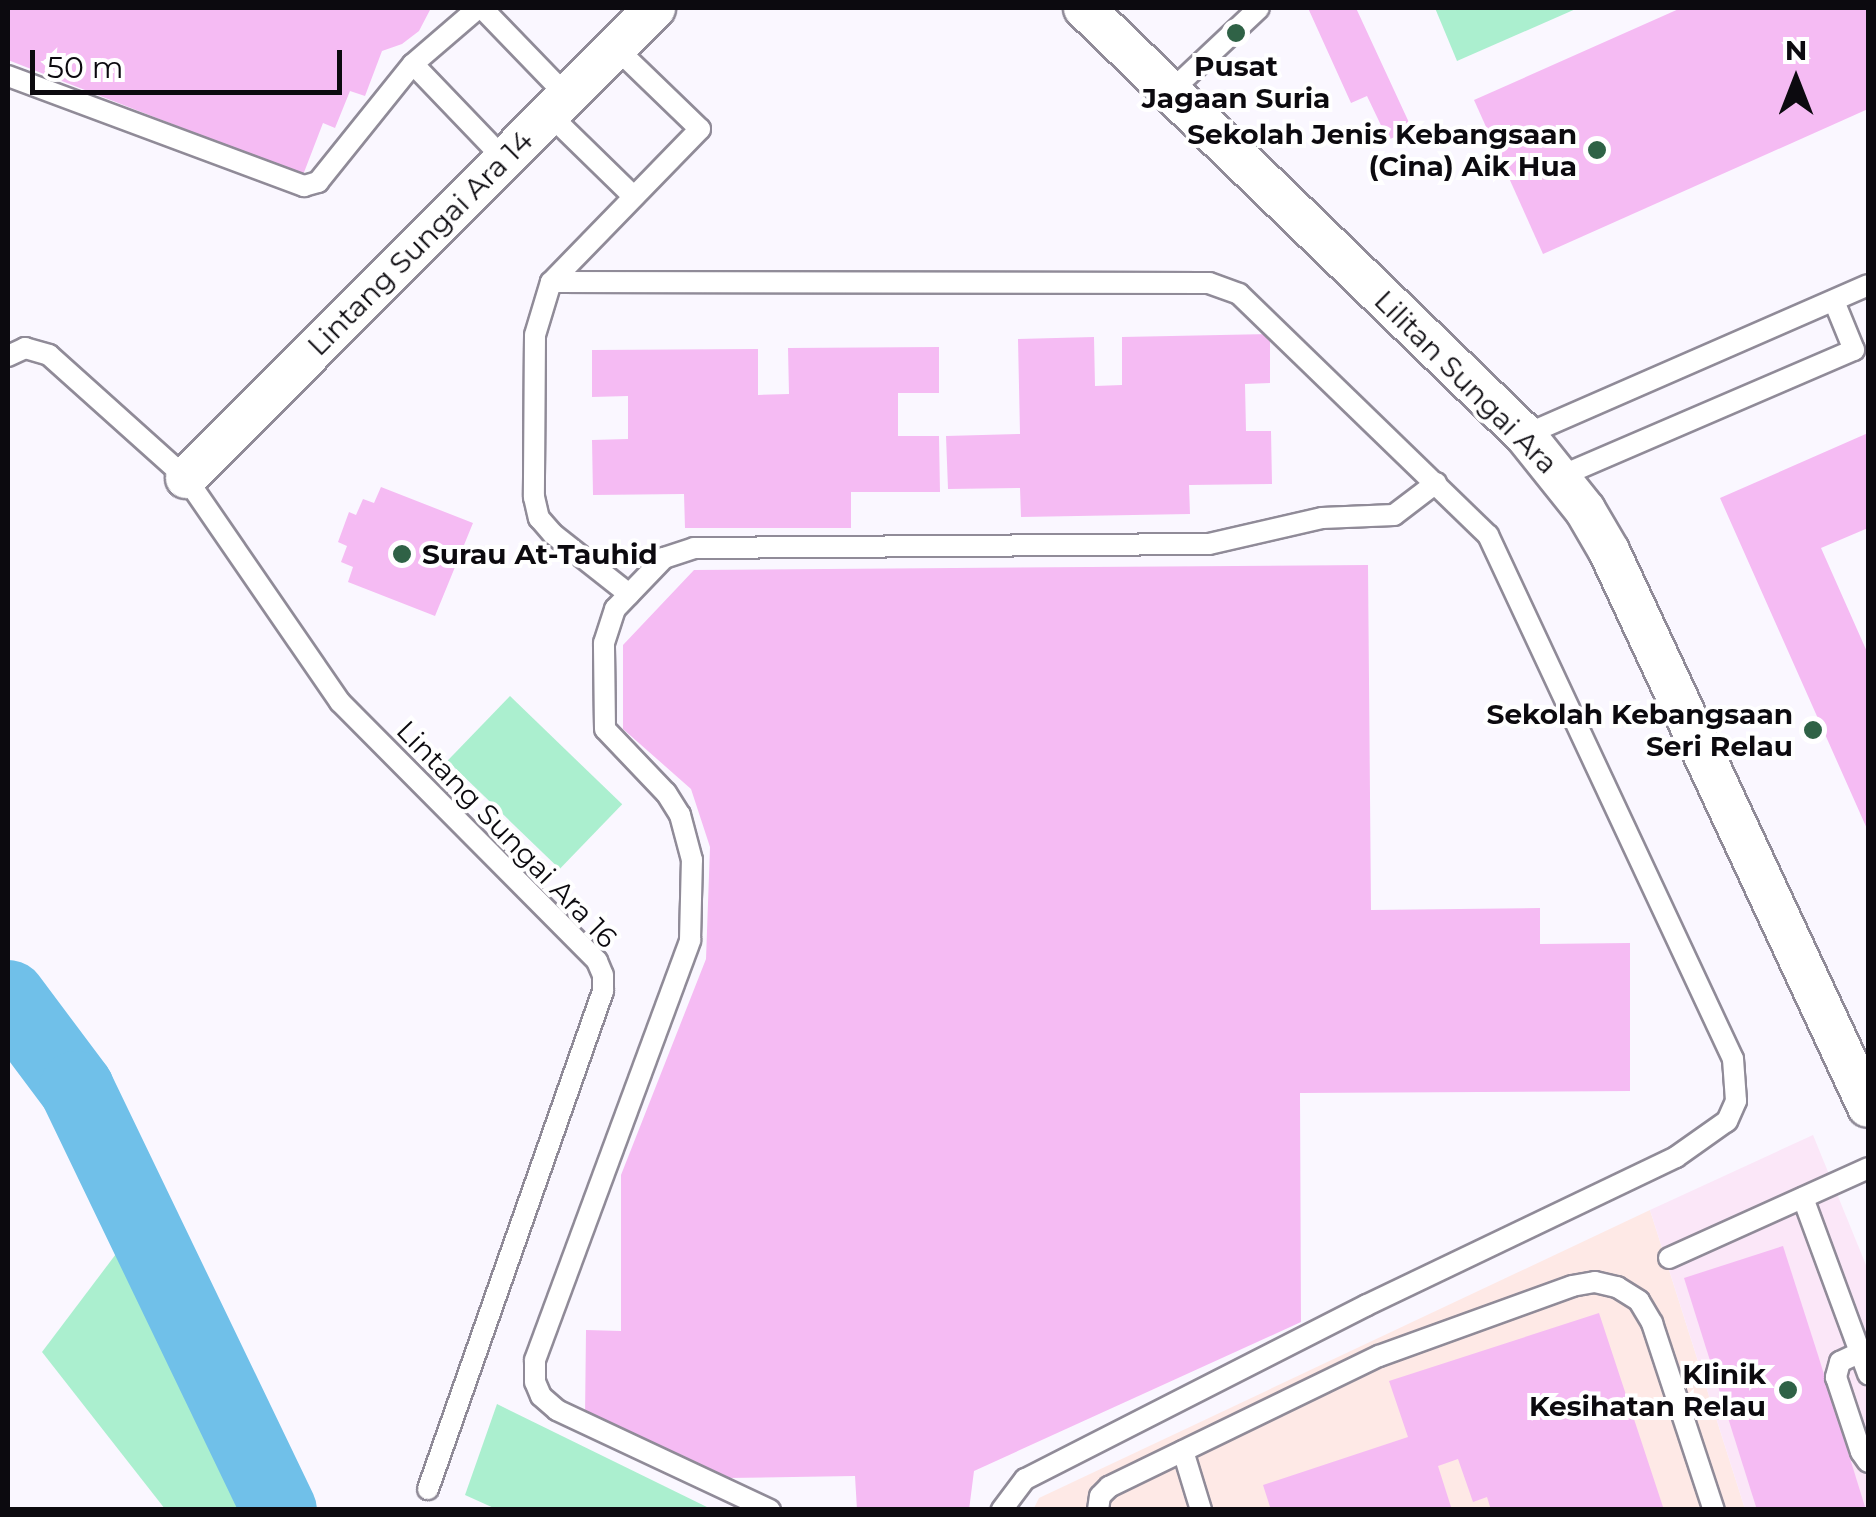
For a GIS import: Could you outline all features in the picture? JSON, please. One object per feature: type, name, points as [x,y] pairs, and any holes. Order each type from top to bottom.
[{"type":"street","name":"Lintang Sungai Ara 14","points":[[186,478],[655,8]]},
{"type":"street","name":"Lilitan Sungai Ara","points":[[1084,8],[1525,435],[1561,476],[1609,550],[1868,1106]]},
{"type":"lane","points":[[8,76],[304,186],[318,182],[413,64],[480,8],[632,195]]},
{"type":"lane","points":[[1170,92],[1242,16],[1260,8]]},
{"type":"lane","points":[[615,47],[700,129],[550,282],[535,335],[534,497],[540,518],[553,534],[629,594]]},
{"type":"lane","points":[[413,64],[504,158]]},
{"type":"lane","points":[[550,282],[1225,286],[1239,294],[1436,483],[1494,546],[1733,1060],[1736,1101],[1727,1121],[1676,1157],[1367,1305],[1024,1479],[1002,1510]]},
{"type":"lane","points":[[1525,435],[1868,286]]},
{"type":"lane","points":[[1561,476],[1854,350],[1834,300]]},
{"type":"lane","name":"Lintang Sungai Ara 16","points":[[8,356],[24,348],[49,355],[186,478],[340,702],[597,961],[603,975],[603,991],[428,1490]]},
{"type":"lane","points":[[770,1510],[557,1410],[541,1396],[535,1382],[535,1360],[690,940],[692,860],[680,815],[666,793],[605,729],[604,642],[608,624],[629,594],[664,558],[694,548],[1209,544],[1322,518],[1394,515],[1436,483]]},
{"type":"lane","points":[[1669,1258],[1868,1168]]},
{"type":"lane","points":[[1802,1198],[1868,1374]]},
{"type":"lane","points":[[1098,1510],[1100,1496],[1108,1486],[1378,1356],[1572,1286],[1595,1282],[1617,1286],[1639,1301],[1652,1322],[1714,1510]]},
{"type":"lane","points":[[1861,1352],[1840,1362],[1836,1376],[1861,1452],[1868,1462]]},
{"type":"lane","points":[[1183,1451],[1201,1510]]},
{"type":"shaded area","name":"Klinik Kesihatan Relau","points":[[1813,1135],[1868,1270],[1868,1509],[1745,1509],[1650,1210]]},
{"type":"shaded area","points":[[1650,1210],[1745,1509],[1033,1510],[1039,1498]]},
{"type":"green space","points":[[1435,8],[1578,8],[1457,61]]},
{"type":"green space","points":[[510,696],[622,804],[560,869],[447,761]]},
{"type":"green space","points":[[122,1246],[256,1509],[165,1509],[42,1352]]},
{"type":"green space","points":[[497,1404],[711,1509],[496,1509],[465,1495]]},
{"type":"building","points":[[8,8],[431,8],[419,31],[402,44],[382,51],[365,96],[350,91],[335,128],[323,123],[303,175],[8,60]]},
{"type":"building","points":[[1308,8],[1356,8],[1412,129],[1388,140],[1367,96],[1351,103]]},
{"type":"building","points":[[1681,8],[1868,8],[1868,109],[1543,254],[1474,100]]},
{"type":"building","points":[[1270,334],[1270,383],[1245,384],[1246,431],[1271,431],[1272,484],[1189,485],[1190,514],[1021,517],[1020,488],[948,489],[946,436],[1020,434],[1018,339],[1094,337],[1095,386],[1122,385],[1122,337]]},
{"type":"building","points":[[939,347],[939,393],[898,393],[898,436],[939,436],[940,492],[851,492],[851,528],[685,528],[684,494],[593,495],[592,440],[628,439],[628,396],[592,397],[592,350],[758,349],[758,395],[789,394],[788,348]]},
{"type":"building","points":[[1868,433],[1868,528],[1821,548],[1868,654],[1868,831],[1720,498]]},
{"type":"building","name":"Surau At-Tauhid","points":[[381,487],[473,523],[435,616],[348,582],[353,567],[341,562],[347,546],[338,542],[349,512],[356,515],[363,499],[374,503]]},
{"type":"building","points":[[1368,565],[1371,910],[1540,908],[1540,944],[1630,943],[1630,1091],[1300,1093],[1301,1322],[974,1471],[969,1510],[857,1510],[855,1476],[726,1478],[585,1417],[586,1330],[621,1331],[621,1175],[706,959],[710,847],[691,789],[623,729],[623,645],[694,570]]},
{"type":"building","points":[[1783,1246],[1866,1510],[1757,1510],[1684,1278]]},
{"type":"building","points":[[1599,1313],[1664,1510],[1491,1510],[1487,1497],[1473,1502],[1458,1459],[1438,1466],[1452,1510],[1271,1510],[1263,1485],[1408,1437],[1389,1381]]},
{"type":"waterway","points":[[8,997],[76,1088],[279,1510]]},
{"type":"place","name":"Pusat Jagaan Suria","points":[[1236,33]]},
{"type":"place","name":"Sekolah Jenis Kebangsaan (Cina) Aik Hua","points":[[1597,150]]},
{"type":"place","name":"Surau At-Tauhid","points":[[402,554]]},
{"type":"place","name":"Sekolah Kebangsaan Seri Relau","points":[[1813,730]]},
{"type":"place","name":"Klinik Kesihatan Relau","points":[[1788,1390]]}]
